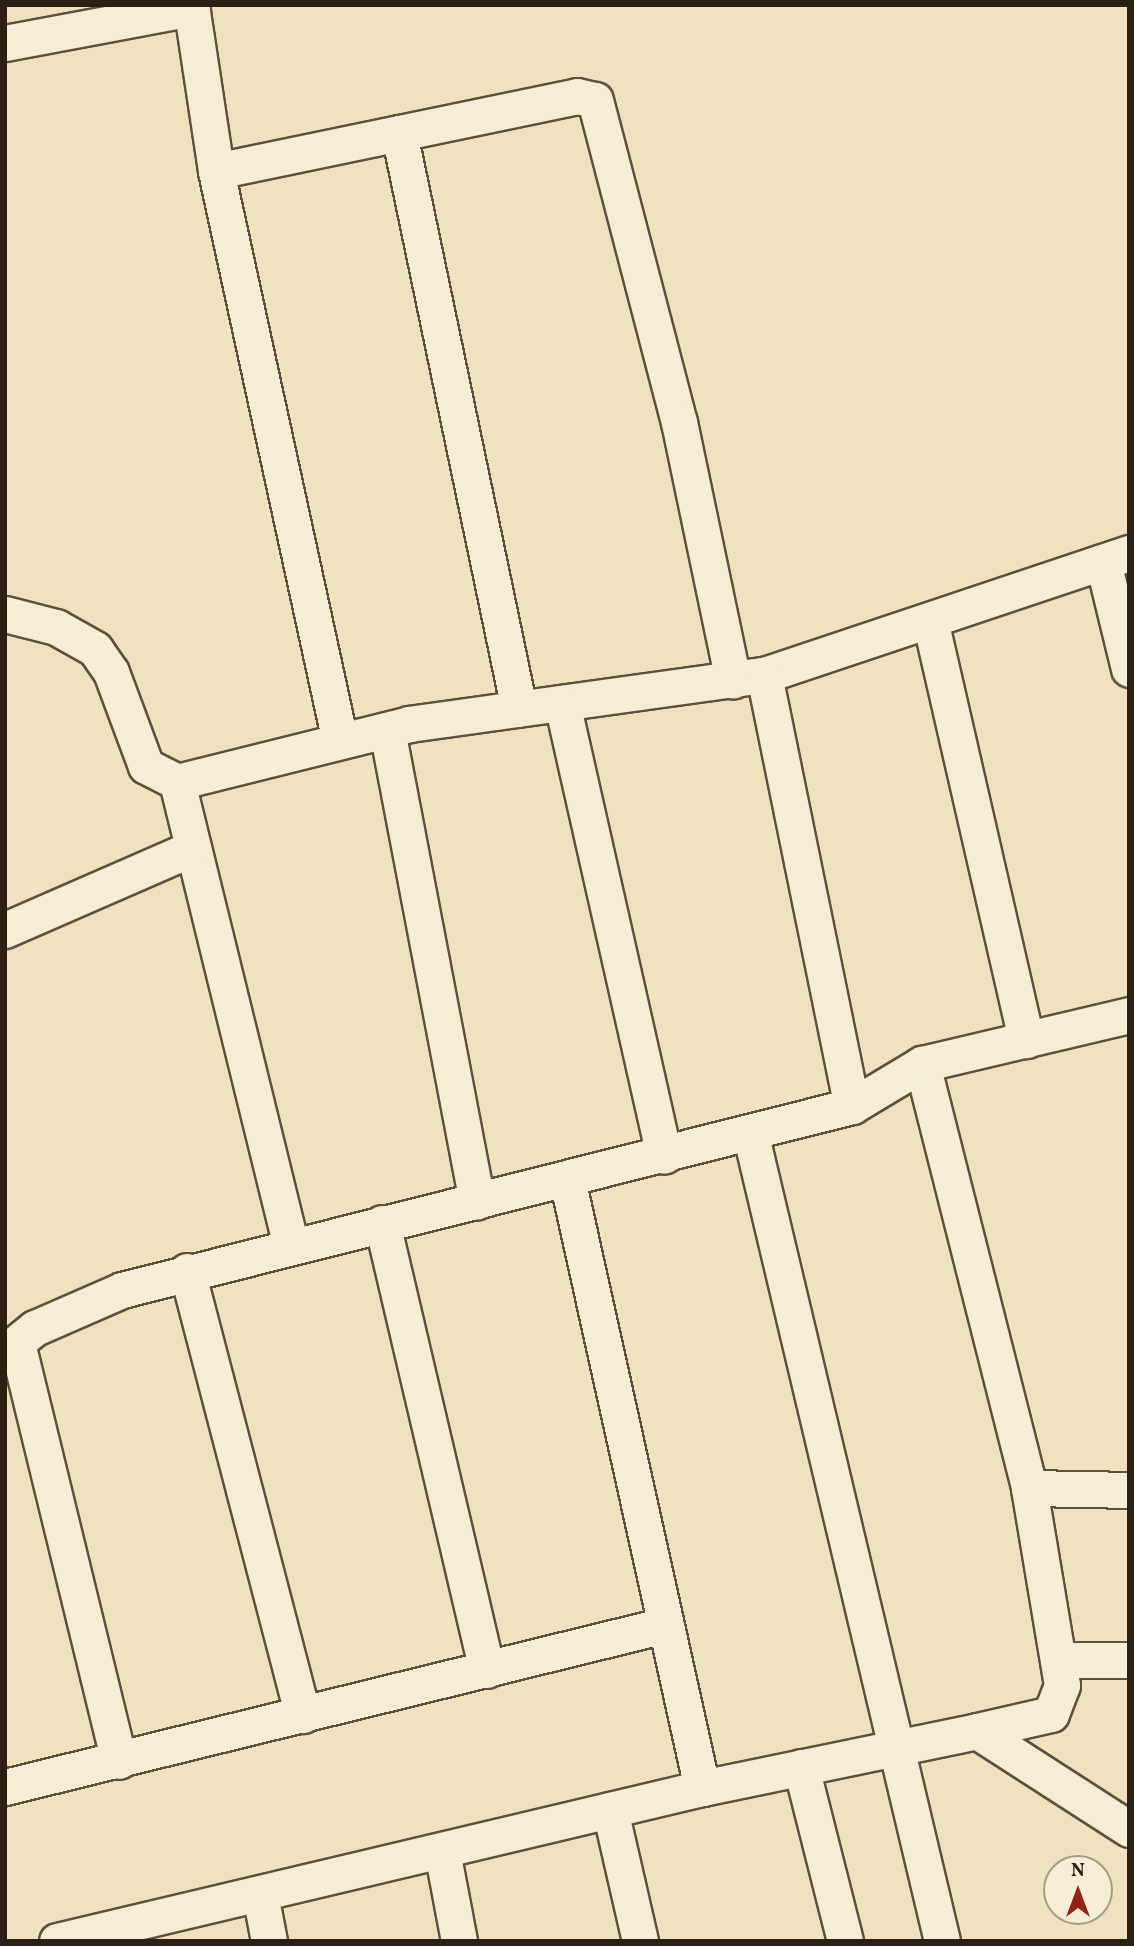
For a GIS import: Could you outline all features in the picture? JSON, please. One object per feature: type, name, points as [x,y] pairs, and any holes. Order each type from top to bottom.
[{"type":"street","points":[[5,43],[191,7],[216,171],[340,741]]},
{"type":"street","points":[[216,171],[577,96],[602,109],[679,422],[748,678],[852,1106]]},
{"type":"street","points":[[399,133],[519,709]]},
{"type":"street","points":[[5,614],[56,627],[94,649],[111,672],[146,766],[177,782],[387,730],[748,678],[1116,557],[1129,669]]},
{"type":"street","points":[[929,620],[1026,1040]]},
{"type":"street","points":[[562,703],[664,1156]]},
{"type":"street","points":[[387,730],[477,1201]]},
{"type":"street","points":[[177,782],[290,1243]]},
{"type":"street","points":[[5,930],[193,848]]},
{"type":"street","points":[[119,1761],[11,1347],[35,1328],[122,1290],[187,1271],[290,1243],[664,1156],[852,1106],[922,1064],[1129,1015]]},
{"type":"street","points":[[57,1941],[702,1788],[1051,1714],[1062,1685],[1029,1488],[922,1064]]},
{"type":"street","points":[[750,1132],[899,1746],[942,1941]]},
{"type":"street","points":[[567,1179],[702,1788]]},
{"type":"street","points":[[382,1223],[487,1670]]},
{"type":"street","points":[[187,1271],[303,1715]]},
{"type":"street","points":[[1029,1488],[1129,1490]]},
{"type":"street","points":[[5,1787],[665,1625]]},
{"type":"street","points":[[1058,1660],[1129,1660]]},
{"type":"street","points":[[977,1731],[1129,1829]]},
{"type":"street","points":[[801,1767],[845,1941]]},
{"type":"street","points":[[610,1810],[640,1941]]},
{"type":"street","points":[[442,1851],[459,1941]]},
{"type":"street","points":[[260,1894],[269,1941]]}]
